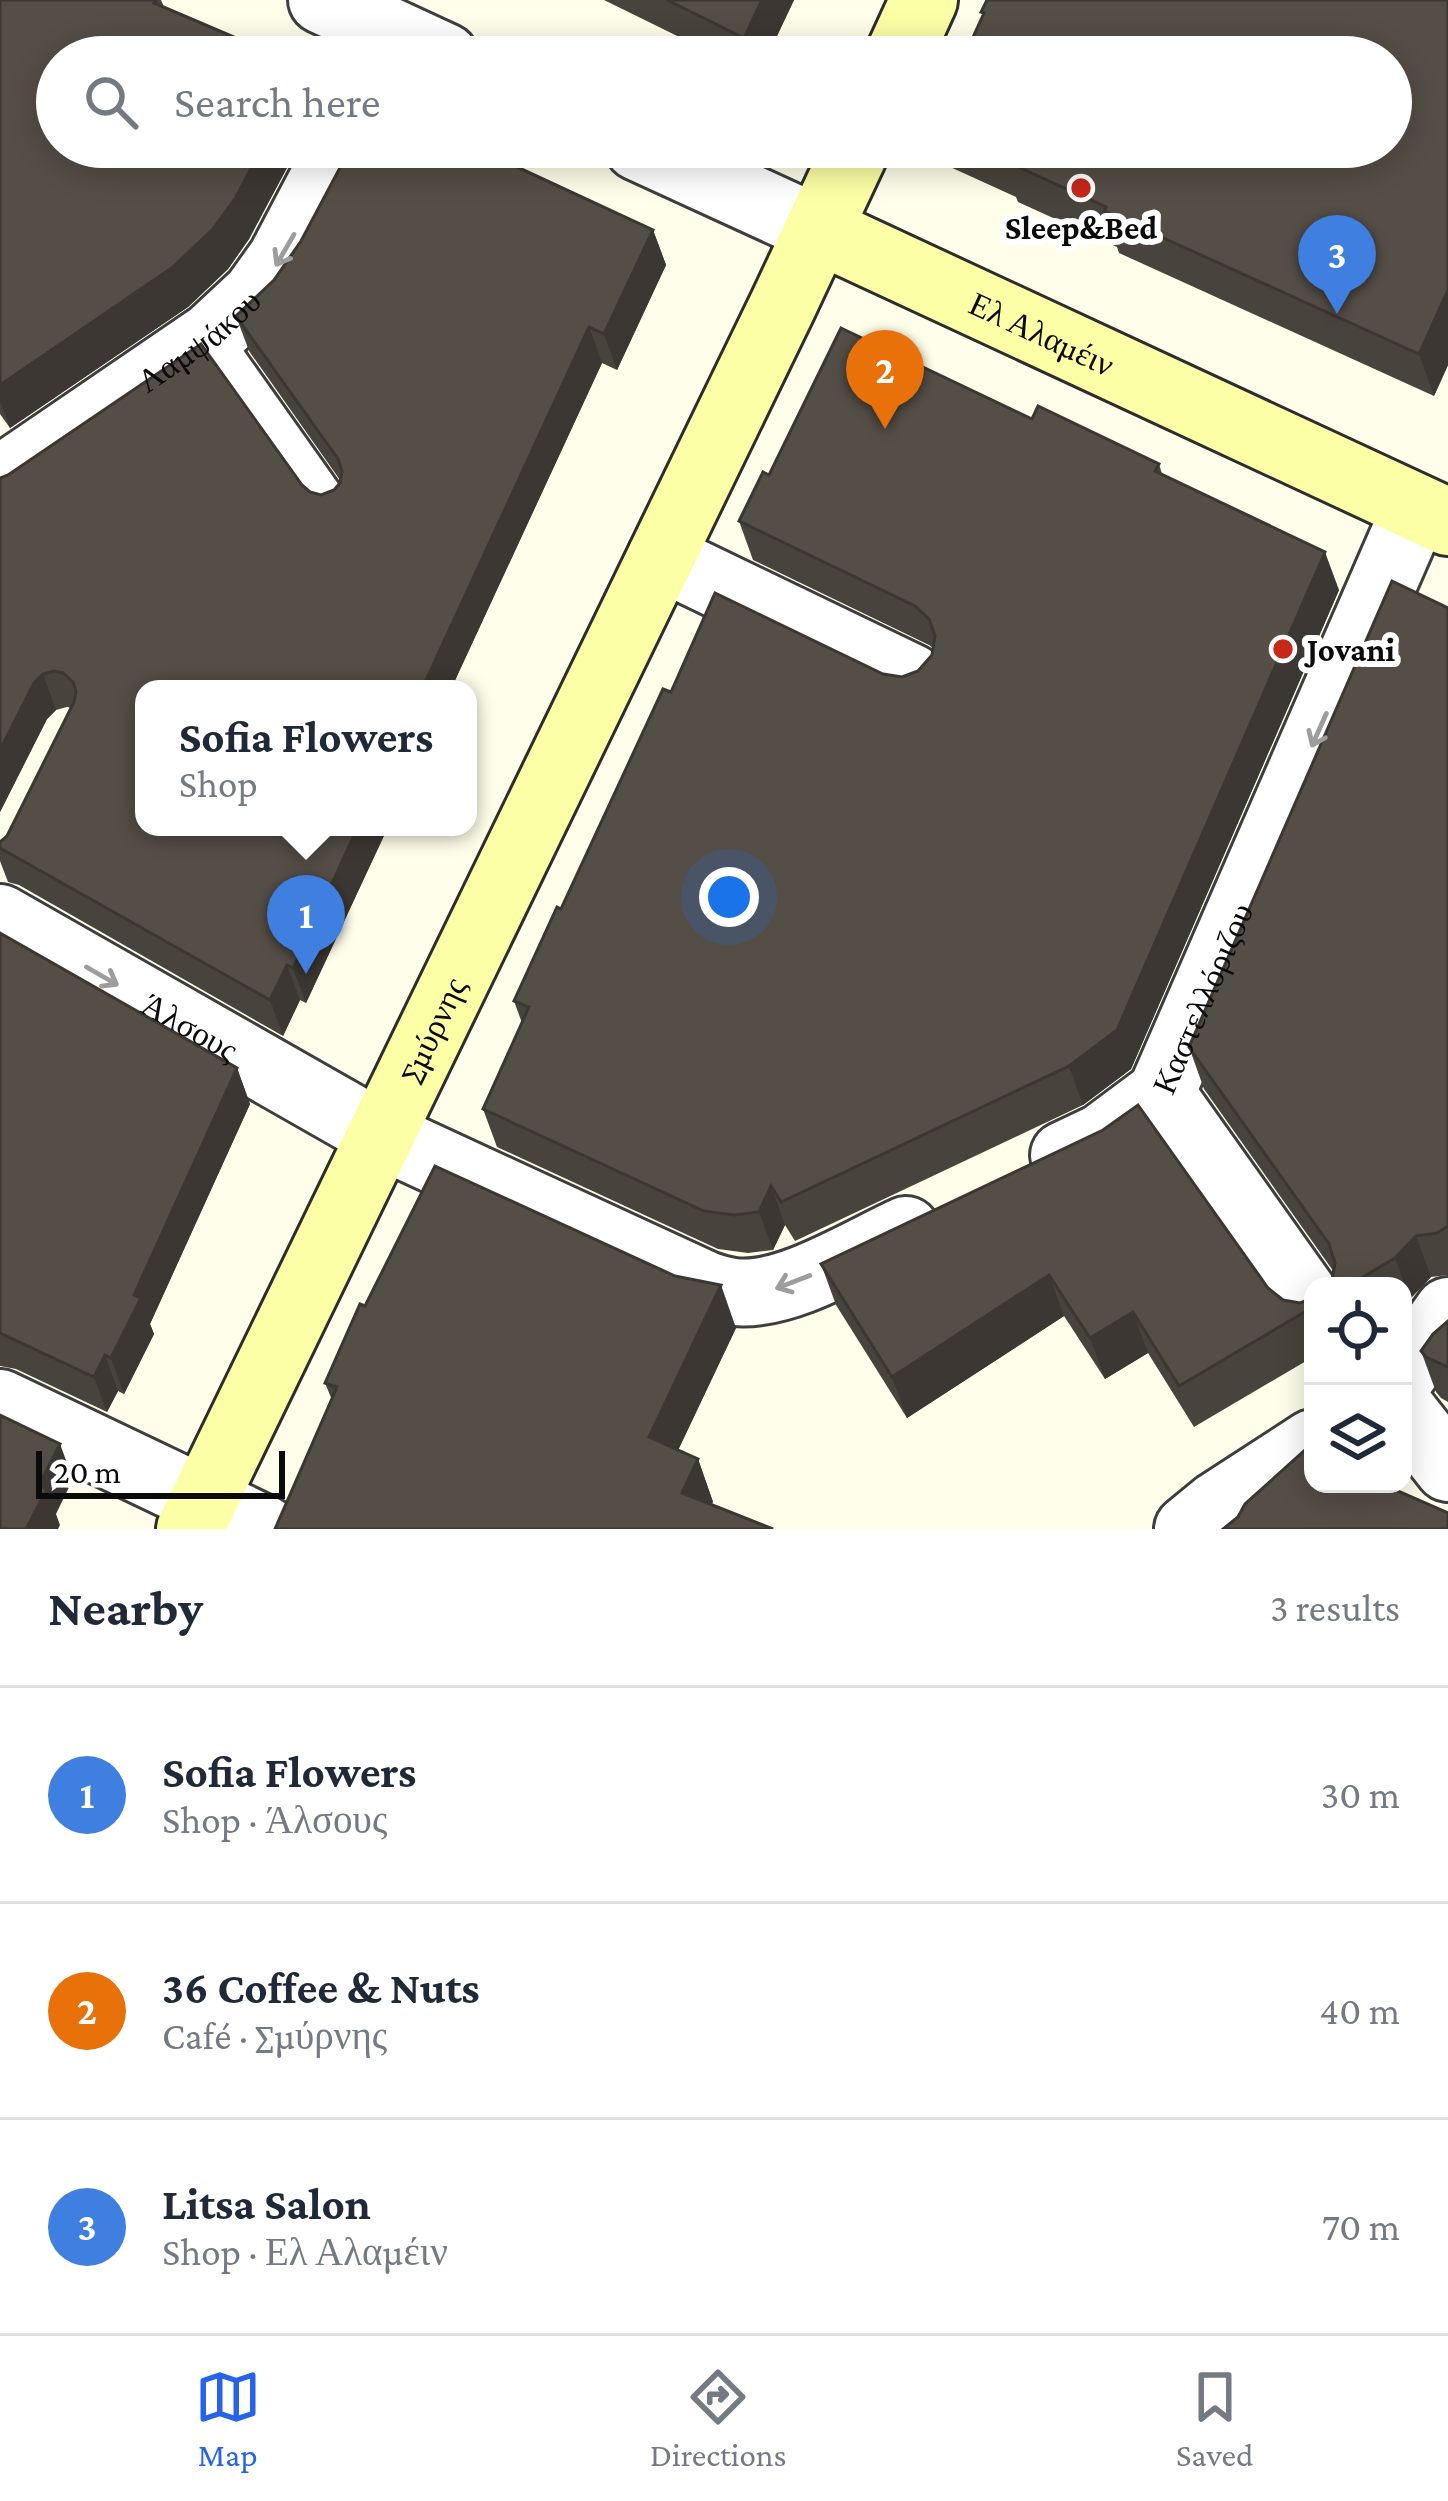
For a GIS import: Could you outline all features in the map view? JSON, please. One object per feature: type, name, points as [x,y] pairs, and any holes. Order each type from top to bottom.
[{"type":"main road","points":[[908,36],[924,0]]},
{"type":"main road","name":"Σμύρνης","points":[[197,1515],[847,168]]},
{"type":"main road","name":"Ελ Αλαμέιν","points":[[819,230],[1432,515]]},
{"type":"street","points":[[322,0],[385,36]]},
{"type":"street","name":"Λαμψάκου","points":[[0,480],[211,336],[256,294],[281,259],[329,168]]},
{"type":"street","name":"Ελ Αλαμέιν","points":[[684,168],[819,230]]},
{"type":"street","name":"Καστελλόριζου","points":[[1019,1176],[1102,1137],[1161,1093],[1432,515]]},
{"type":"street","points":[[661,557],[912,678]]},
{"type":"street","name":"Άλσους","points":[[0,918],[381,1136]]},
{"type":"street","points":[[1161,1093],[1304,1294]]},
{"type":"street","points":[[381,1136],[706,1286],[735,1292],[792,1284],[957,1205]]},
{"type":"street","points":[[1412,1362],[1448,1312]]},
{"type":"street","points":[[0,1403],[197,1515],[264,1529]]},
{"type":"street","points":[[1412,1422],[1448,1468]]},
{"type":"street","points":[[1188,1529],[1304,1449]]},
{"type":"lane","points":[[211,336],[333,508]]},
{"type":"building","points":[[0,0],[156,0],[154,3],[232,36],[36,36],[36,168],[251,168],[213,229],[173,267],[0,385]]},
{"type":"building","points":[[667,0],[762,0],[745,36]]},
{"type":"building","points":[[987,0],[1448,0],[1448,290],[1419,354],[1104,211],[1106,207],[1021,168],[1412,168],[1412,36],[974,36]]},
{"type":"building","points":[[340,168],[519,168],[653,230],[604,334],[589,327],[426,680],[135,680],[135,836],[354,836],[293,968],[287,965],[270,1000],[0,848],[76,691],[63,673],[43,674],[0,750],[0,478],[201,344],[302,485],[321,495],[334,490],[342,471],[338,459],[236,316],[274,280]]},
{"type":"building","points":[[841,328],[1032,419],[1038,406],[1159,464],[1155,471],[1325,552],[1117,1030],[1069,1066],[781,1202],[771,1186],[759,1212],[704,1211],[483,1109],[529,1007],[514,1001],[663,689],[671,692],[715,593],[883,674],[902,677],[918,671],[932,655],[935,636],[929,619],[915,606],[739,521],[763,472],[769,475]]},
{"type":"building","points":[[1392,581],[1448,608],[1448,1226],[1416,1236],[1395,1258],[1363,1277],[1333,1277],[1335,1263],[1329,1244],[1189,1047]]},
{"type":"building","points":[[0,933],[237,1068],[134,1295],[141,1298],[111,1358],[105,1355],[94,1377],[0,1333]]},
{"type":"building","points":[[1138,1105],[1268,1288],[1283,1300],[1304,1301],[1304,1312],[1179,1386],[1133,1312],[1090,1338],[1049,1275],[892,1377],[821,1264],[1103,1130]]},
{"type":"building","points":[[435,1166],[675,1276],[721,1285],[649,1437],[698,1459],[682,1493],[773,1529],[275,1529],[337,1387],[325,1383],[360,1304],[365,1306]]},
{"type":"building","points":[[1448,1321],[1448,1367],[1421,1351]]},
{"type":"building","points":[[0,1415],[60,1444],[39,1485],[47,1489],[26,1529],[0,1529]]},
{"type":"building","points":[[1304,1451],[1304,1493],[1402,1493],[1448,1513],[1448,1529],[1223,1529]]},
{"type":"place","name":"Sleep&Bed","points":[[1081,188]]},
{"type":"place","name":"Litsa Salon","points":[[1337,314]]},
{"type":"place","name":"36 Coffee & Nuts","points":[[885,429]]},
{"type":"place","name":"Jovani","points":[[1283,649]]},
{"type":"place","name":"Sofia Flowers","points":[[306,974]]}]
